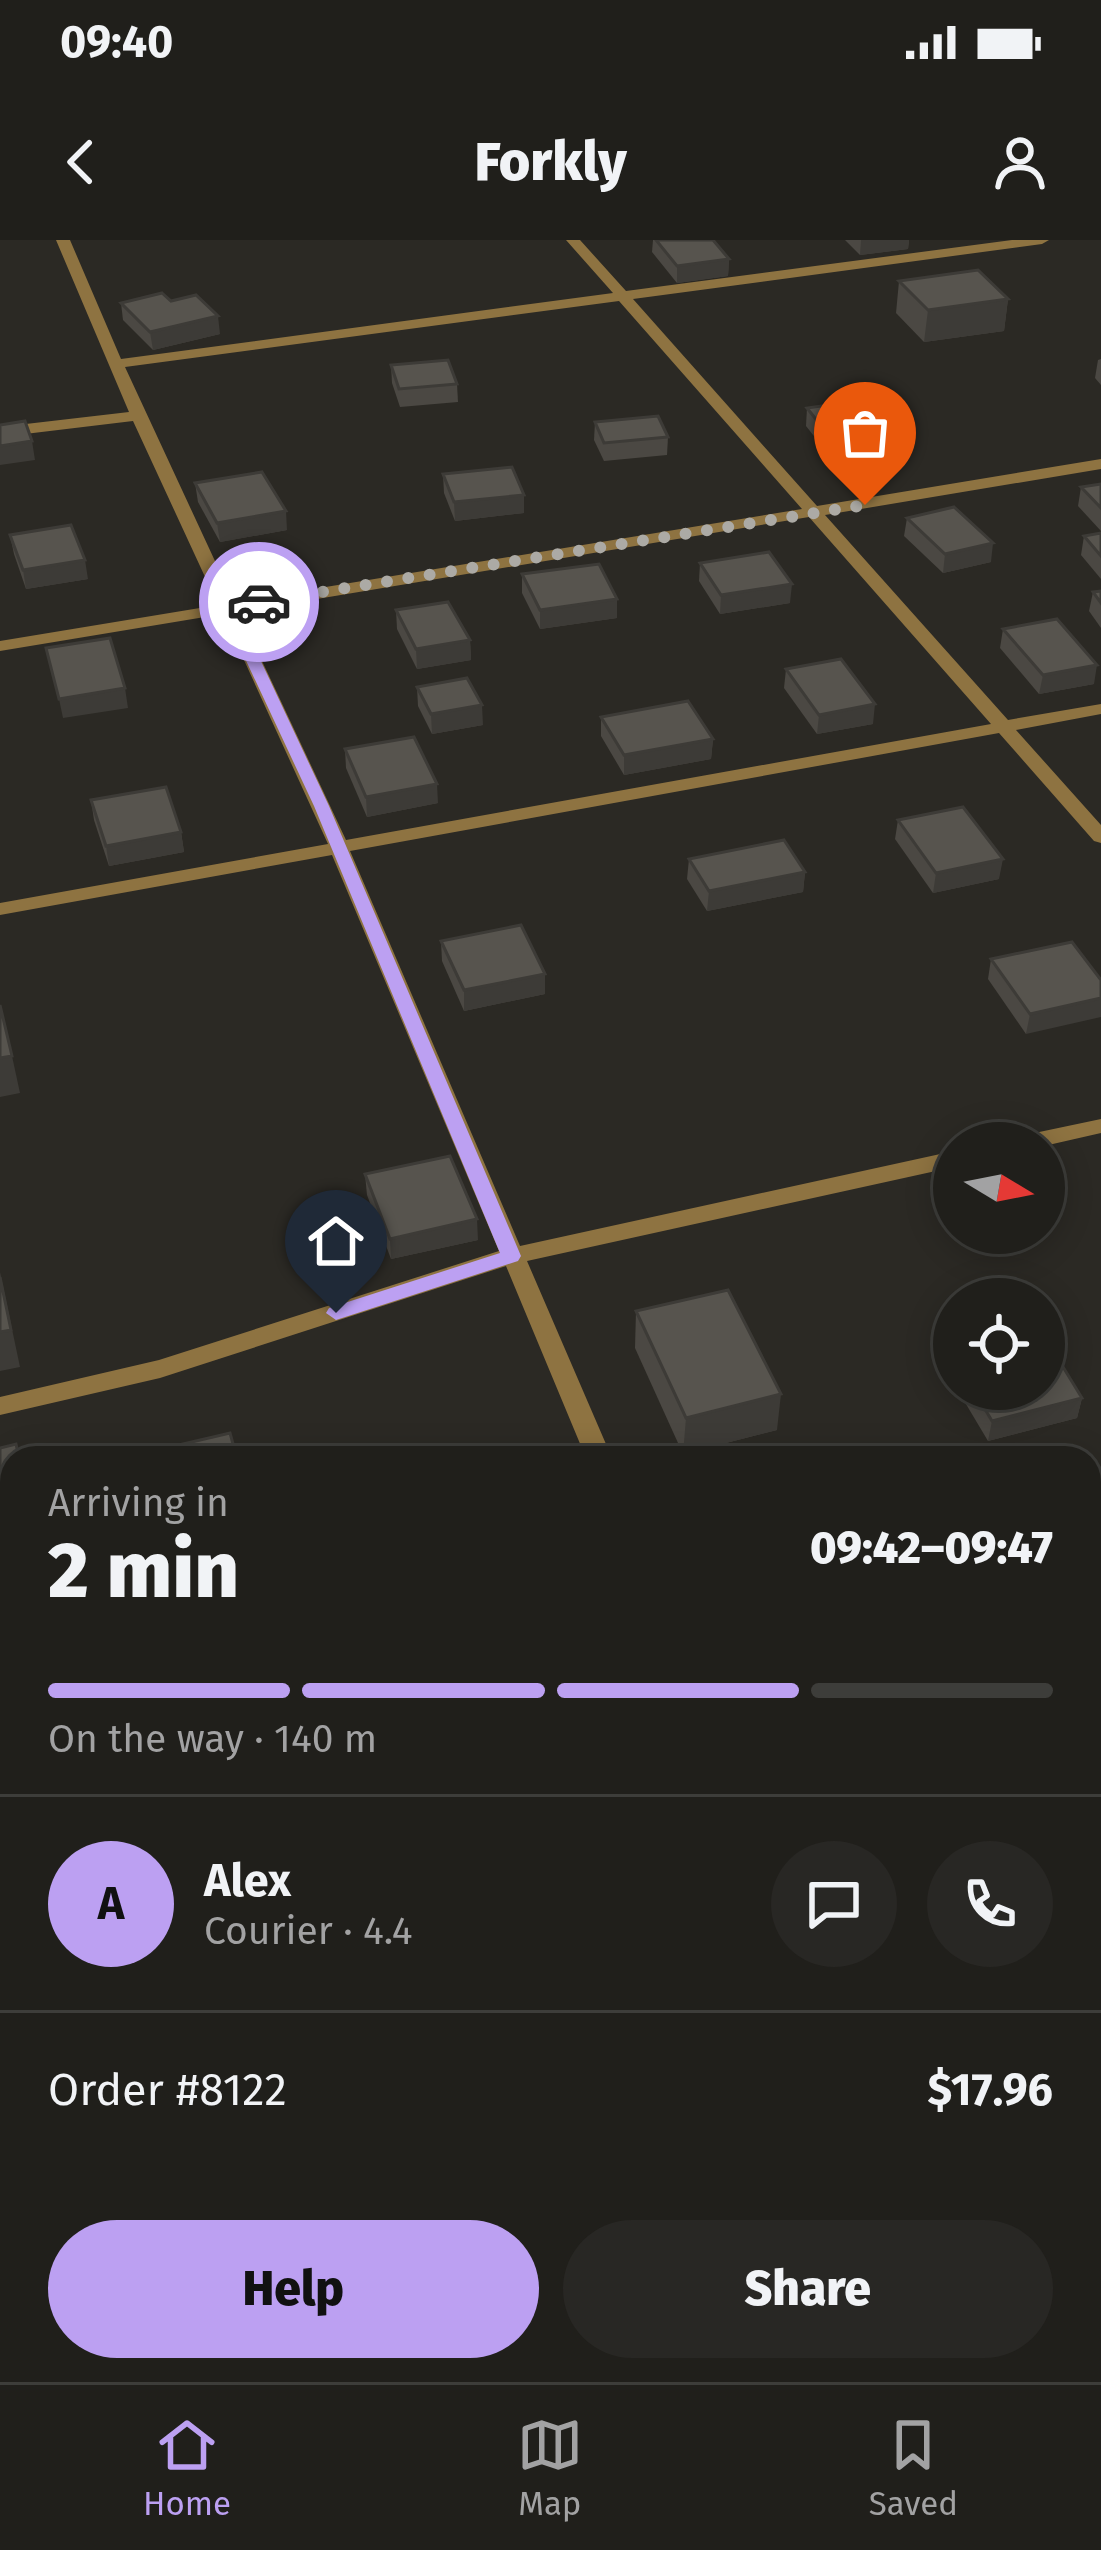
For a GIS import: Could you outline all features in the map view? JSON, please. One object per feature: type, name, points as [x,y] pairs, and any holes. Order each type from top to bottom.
[{"type":"street","points":[[63,240],[138,416],[339,848],[594,1446]]},
{"type":"street","points":[[573,240],[1101,837]]},
{"type":"street","points":[[116,364],[1042,240]]},
{"type":"street","points":[[0,432],[138,416]]},
{"type":"street","points":[[0,646],[1101,464]]},
{"type":"street","points":[[0,910],[1101,709]]},
{"type":"street","points":[[1065,1134],[1101,1126]]},
{"type":"street","points":[[0,1406],[160,1370],[511,1256],[933,1164]]},
{"type":"building","points":[[656,240],[713,240],[729,259],[677,266]]},
{"type":"building","points":[[978,270],[1008,299],[928,310],[899,281]]},
{"type":"building","points":[[162,293],[171,301],[196,295],[218,316],[150,332],[121,303]]},
{"type":"building","points":[[448,360],[457,384],[399,389],[391,365]]},
{"type":"building","points":[[862,400],[893,437],[837,446],[807,408]]},
{"type":"building","points":[[658,416],[668,437],[604,443],[595,422]]},
{"type":"building","points":[[25,421],[32,441],[0,446],[0,425]]},
{"type":"building","points":[[512,467],[524,495],[454,502],[443,474]]},
{"type":"building","points":[[262,472],[286,511],[217,523],[195,483]]},
{"type":"building","points":[[1101,484],[1101,508],[1081,487]]},
{"type":"building","points":[[954,507],[993,543],[945,554],[907,518]]},
{"type":"building","points":[[71,525],[85,560],[23,570],[10,535]]},
{"type":"building","points":[[1101,533],[1101,556],[1084,536]]},
{"type":"building","points":[[769,552],[792,584],[721,595],[700,563]]},
{"type":"building","points":[[599,564],[617,599],[540,610],[522,574]]},
{"type":"building","points":[[448,602],[470,640],[416,649],[396,610]]},
{"type":"building","points":[[1057,619],[1097,665],[1043,675],[1003,629]]},
{"type":"building","points":[[110,638],[125,688],[59,699],[46,648]]},
{"type":"building","points":[[841,659],[875,704],[819,715],[786,669]]},
{"type":"building","points":[[467,678],[482,705],[431,714],[417,687]]},
{"type":"building","points":[[688,701],[713,739],[624,755],[601,717]]},
{"type":"building","points":[[414,737],[437,784],[366,797],[345,749]]},
{"type":"building","points":[[166,787],[181,832],[106,846],[91,800]]},
{"type":"building","points":[[963,807],[1003,859],[936,873],[898,820]]},
{"type":"building","points":[[784,840],[805,872],[709,891],[689,859]]},
{"type":"building","points":[[521,925],[545,974],[464,990],[441,941]]},
{"type":"building","points":[[1072,942],[1101,980],[1101,998],[1030,1014],[991,959]]},
{"type":"building","points":[[0,1005],[12,1056],[0,1058]]},
{"type":"building","points":[[450,1156],[477,1219],[390,1239],[365,1174]]},
{"type":"building","points":[[0,1277],[11,1330],[0,1332]]},
{"type":"building","points":[[728,1290],[781,1394],[686,1418],[636,1311]]},
{"type":"building","points":[[1065,1370],[1082,1398],[1065,1402]]},
{"type":"building","points":[[985,1410],[1035,1410],[992,1421]]},
{"type":"building","points":[[230,1433],[234,1446],[174,1446]]},
{"type":"way so far","points":[[259,602],[865,505]]},
{"type":"route","points":[[259,602],[228,607],[321,806],[511,1256],[336,1313]]}]
